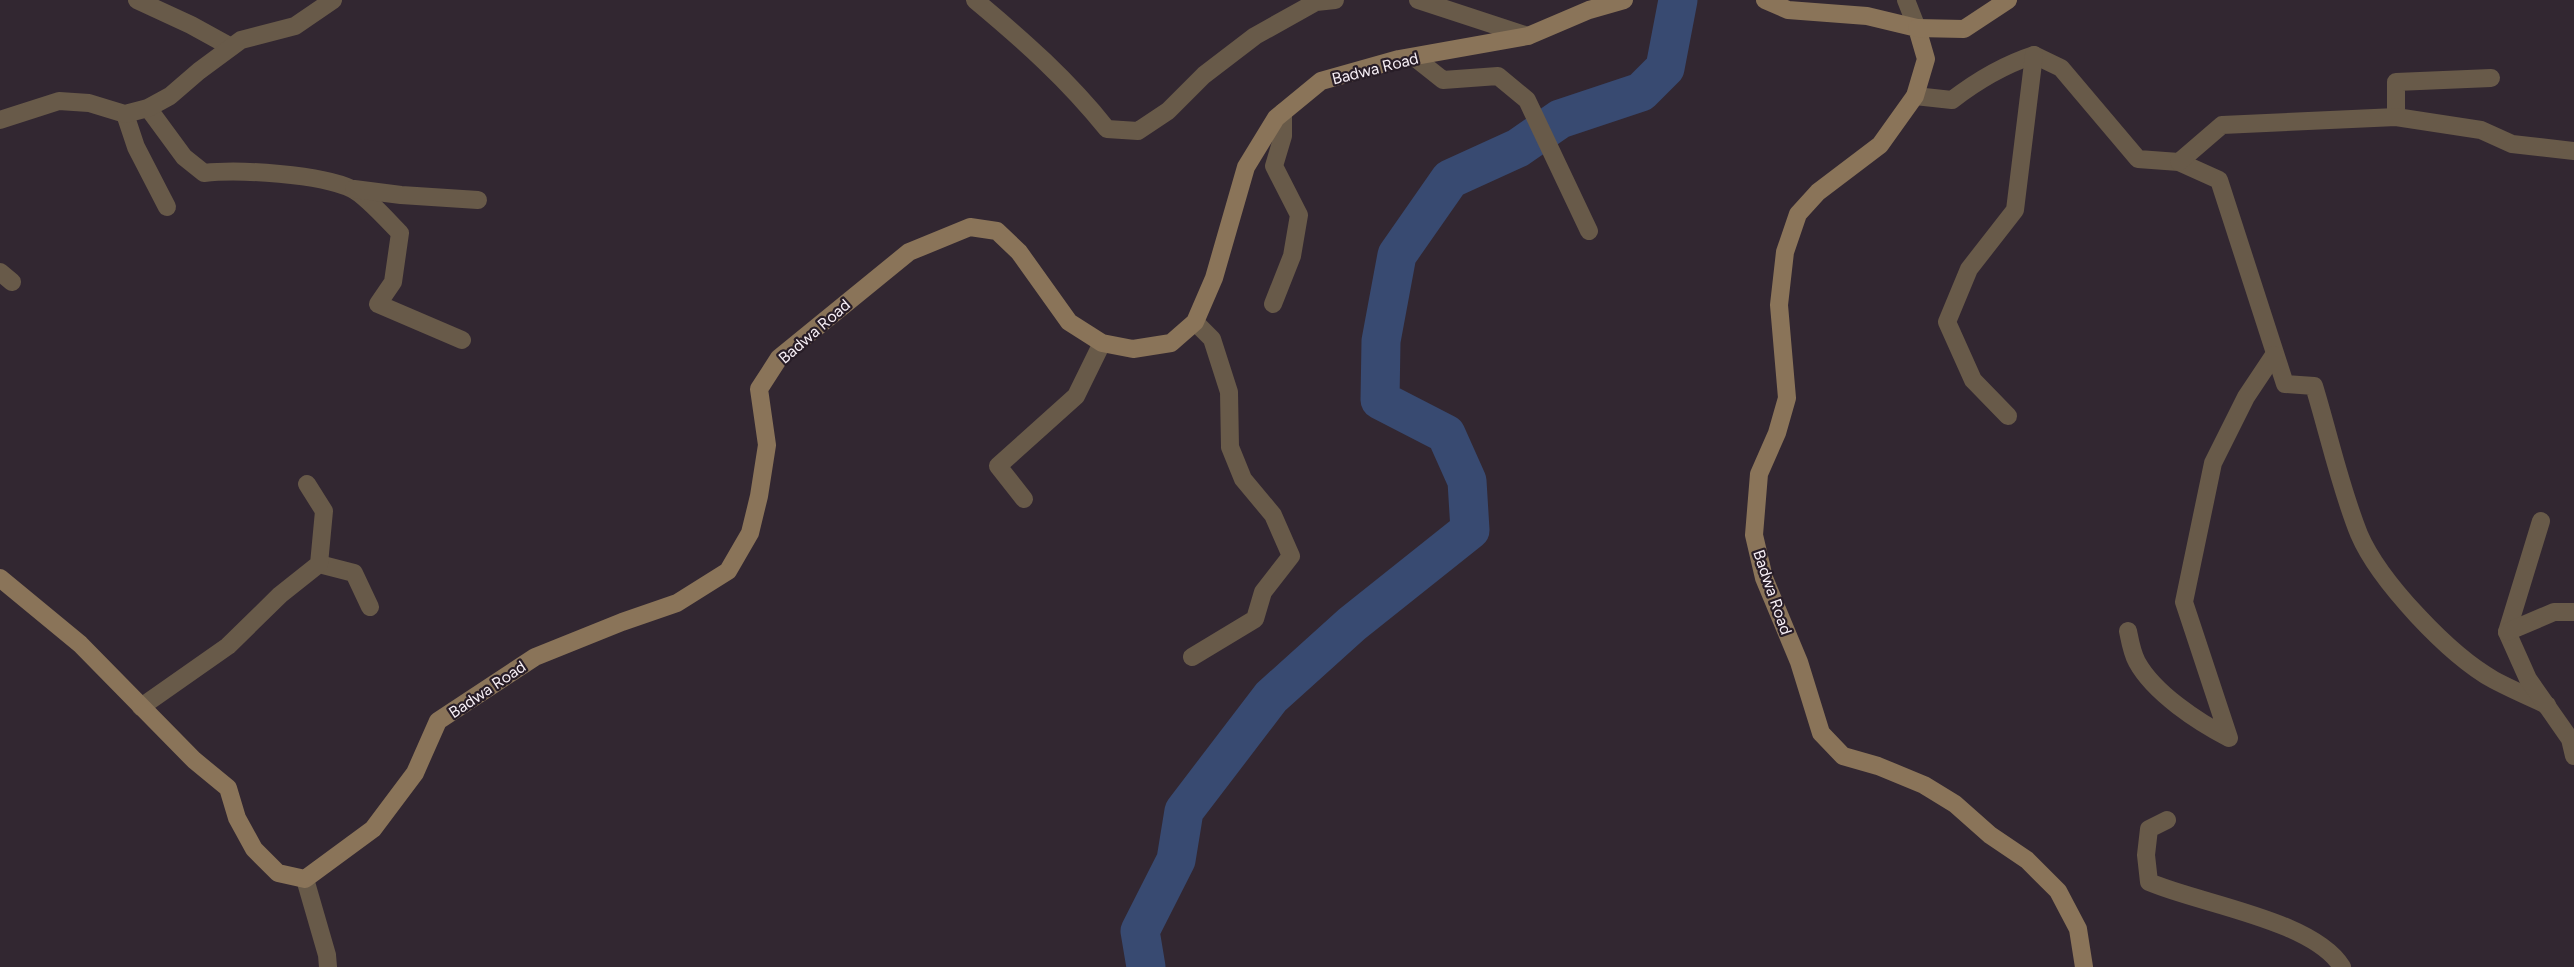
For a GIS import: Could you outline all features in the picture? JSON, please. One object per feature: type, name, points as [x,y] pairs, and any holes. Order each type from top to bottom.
[{"type":"street","points":[[137,0],[231,47]]},
{"type":"street","points":[[0,120],[59,100],[89,103],[125,114],[148,108],[170,96],[241,40],[295,26],[333,0]]},
{"type":"street","points":[[975,0],[1062,76],[1107,129],[1138,131],[1168,111],[1204,75],[1256,36],[1316,2],[1335,0]]},
{"type":"street","points":[[1418,0],[1528,36]]},
{"type":"street","name":"Badwa Road","points":[[305,879],[373,829],[415,773],[438,721],[535,657],[677,603],[728,571],[750,533],[759,496],[767,445],[759,389],[779,358],[909,252],[970,227],[998,231],[1019,252],[1069,322],[1102,343],[1133,349],[1171,343],[1195,322],[1214,278],[1246,167],[1276,118],[1321,81],[1414,57],[1528,36],[1589,10],[1624,0]]},
{"type":"street","points":[[1765,0],[1788,10],[1867,16],[1917,28],[1964,30],[2008,0]]},
{"type":"street","points":[[1906,0],[1917,28]]},
{"type":"street","name":"Badwa Road","points":[[1917,28],[1926,59],[1915,96],[1880,145],[1818,192],[1798,214],[1785,252],[1779,305],[1787,398],[1777,433],[1759,474],[1754,535],[1764,578],[1799,662],[1821,733],[1843,756],[1924,785],[1955,804],[1990,835],[2027,860],[2058,891],[2078,929],[2084,967]]},
{"type":"street","points":[[1915,96],[1952,100],[1977,80],[2006,64],[2034,55],[2061,68],[2138,159],[2178,162],[2219,180],[2285,384],[2314,386],[2360,535],[2384,575],[2450,646],[2492,679],[2547,705]]},
{"type":"street","points":[[2008,416],[1973,380],[1947,322],[1969,269],[2015,210],[2034,55]]},
{"type":"street","points":[[1414,57],[1443,80],[1498,76],[1527,100],[1589,231]]},
{"type":"street","points":[[2396,117],[2396,82],[2491,78]]},
{"type":"street","points":[[148,108],[184,157],[204,173],[232,170],[321,180],[354,189],[401,195],[478,200]]},
{"type":"street","points":[[1273,304],[1292,256],[1299,215],[1274,166],[1284,136],[1283,112]]},
{"type":"street","points":[[125,114],[136,147],[167,207]]},
{"type":"street","points":[[2178,162],[2222,125],[2396,117],[2481,130],[2512,144],[2574,151]]},
{"type":"street","points":[[354,189],[400,233],[393,282],[378,304],[462,340]]},
{"type":"street","points":[[1192,657],[1255,620],[1263,592],[1291,556],[1273,515],[1242,479],[1230,447],[1228,392],[1212,339],[1195,322]]},
{"type":"street","points":[[1024,499],[998,466],[1076,396],[1102,343]]},
{"type":"street","points":[[2128,631],[2136,661],[2152,682],[2202,725],[2229,738],[2184,602],[2213,463],[2246,397],[2274,355]]},
{"type":"street","points":[[141,706],[228,646],[280,595],[319,564],[324,511],[307,484]]},
{"type":"street","points":[[2541,521],[2506,632],[2528,679],[2570,739],[2574,756]]},
{"type":"street","points":[[319,564],[354,573],[370,607]]},
{"type":"street","points":[[0,578],[80,644],[194,760],[228,788],[237,818],[254,849],[278,873],[305,879],[327,955],[328,967]]},
{"type":"street","points":[[2506,632],[2554,612],[2574,612]]},
{"type":"street","points":[[2167,820],[2149,829],[2146,855],[2149,882],[2245,912],[2315,940],[2342,967]]},
{"type":"waterway","points":[[1146,967],[1140,931],[1176,860],[1184,811],[1271,697],[1352,624],[1470,530],[1467,481],[1446,434],[1380,400],[1381,341],[1397,255],[1450,179],[1518,148],[1560,119],[1641,92],[1665,68],[1678,0]]}]
